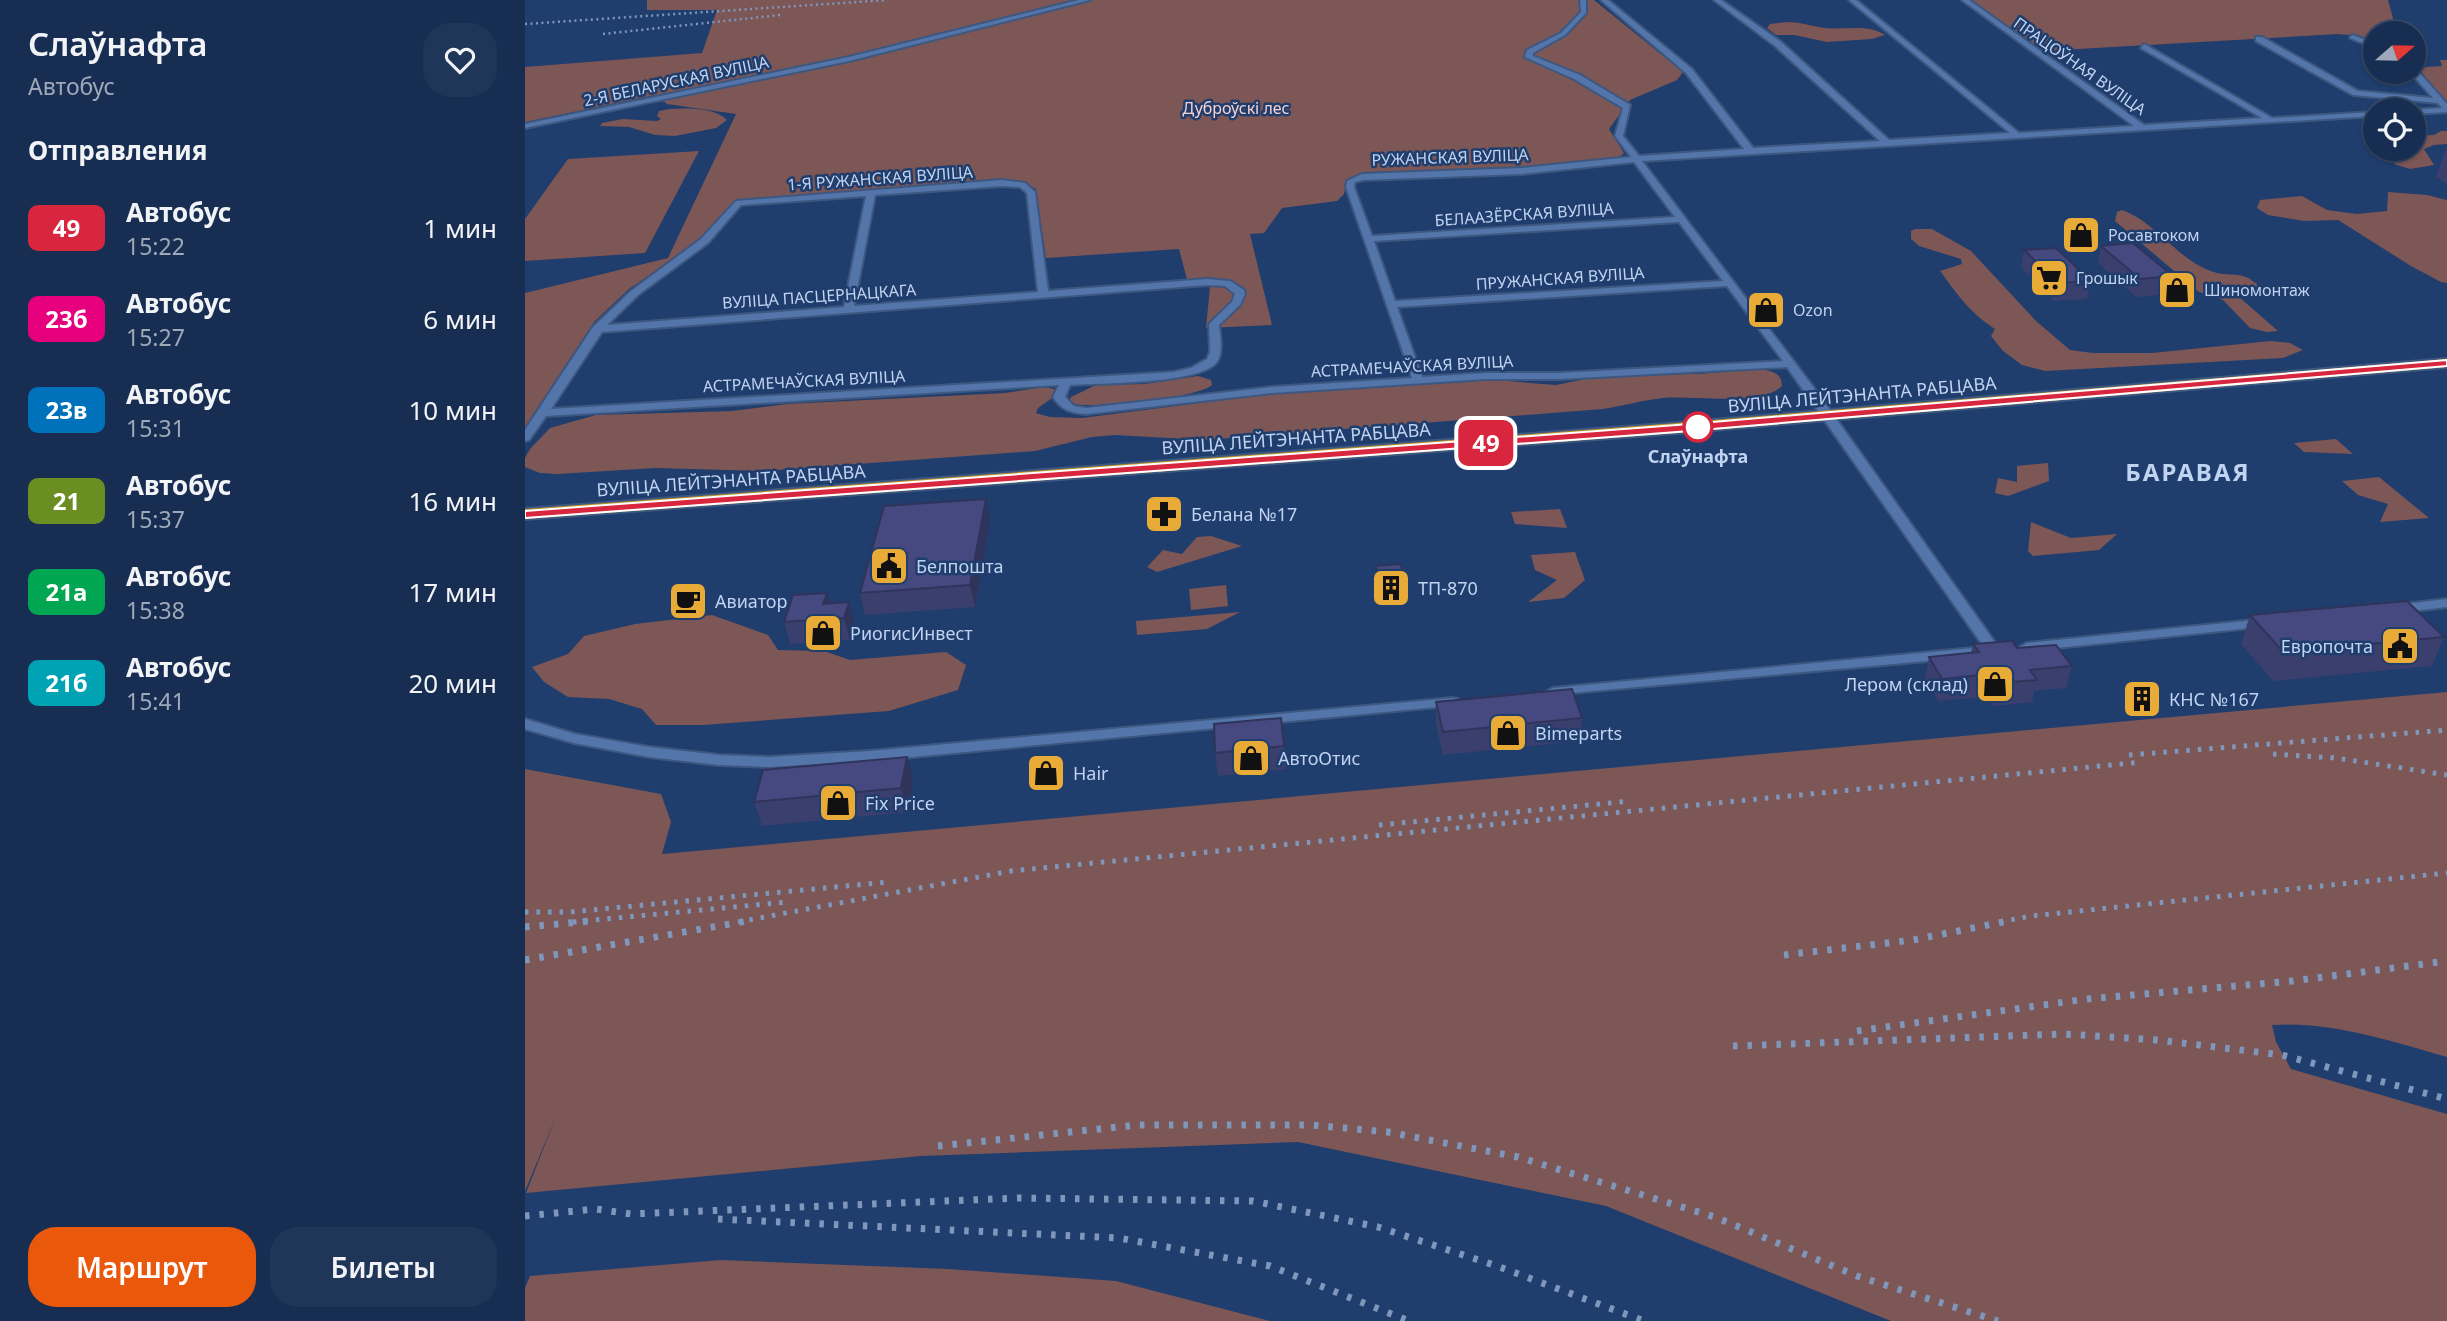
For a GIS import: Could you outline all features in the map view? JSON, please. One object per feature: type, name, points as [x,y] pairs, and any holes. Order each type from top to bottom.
[{"type":"highway","name":"ВУЛІЦА ЛЕЙТЭНАНТА РАБЦАВА","points":[[2306,372],[2447,354]]},
{"type":"highway","name":"ВУЛІЦА ЛЕЙТЭНАНТА РАБЦАВА","points":[[525,514],[2447,363]]},
{"type":"highway","name":"ВУЛІЦА ЛЕЙТЭНАНТА РАБЦАВА","points":[[525,503],[1826,412]]},
{"type":"street","name":"2-Я БЕЛАРУСКАЯ ВУЛІЦА","points":[[525,126],[834,62],[1087,0]]},
{"type":"street","points":[[1583,0],[1584,12],[1550,43],[1530,52],[1529,57],[1577,77],[1627,107],[1619,136],[1826,412],[1994,651]]},
{"type":"street","points":[[1604,0],[1689,71],[1751,152]]},
{"type":"street","points":[[1717,0],[1778,44],[1888,144]]},
{"type":"street","points":[[1852,0],[2018,136]]},
{"type":"street","name":"ПРАЦОЎНАЯ ВУЛІЦА","points":[[1965,0],[2144,129]]},
{"type":"street","points":[[2352,37],[2363,41]]},
{"type":"street","points":[[2259,39],[2356,93],[2439,101]]},
{"type":"street","points":[[2144,46],[2271,121]]},
{"type":"street","points":[[2424,84],[2447,109]]},
{"type":"street","points":[[2426,111],[2447,109]]},
{"type":"street","points":[[1637,159],[2363,115]]},
{"type":"street","name":"РУЖАНСКАЯ ВУЛІЦА","points":[[1418,380],[1349,184],[1361,177],[1521,170],[1637,159]]},
{"type":"street","name":"1-Я РУЖАНСКАЯ ВУЛІЦА","points":[[597,329],[635,292],[711,236],[739,203],[1002,183],[1022,185],[1031,192],[1043,295]]},
{"type":"street","points":[[848,310],[871,193]]},
{"type":"street","name":"БЕЛААЗЁРСКАЯ ВУЛІЦА","points":[[1368,239],[1682,219]]},
{"type":"street","name":"ВУЛІЦА ПАСЦЕРНАЦКАГА","points":[[597,329],[1207,282],[1227,284],[1239,290],[1240,294],[1236,303],[1215,324],[1215,352]]},
{"type":"street","name":"ПРУЖАНСКАЯ ВУЛІЦА","points":[[1391,304],[1730,282]]},
{"type":"street","points":[[525,438],[545,413],[597,329]]},
{"type":"street","name":"АСТРАМЕЧАЎСКАЯ ВУЛІЦА","points":[[545,413],[1184,373],[1208,365],[1215,352]]},
{"type":"street","name":"АСТРАМЕЧАЎСКАЯ ВУЛІЦА","points":[[1066,381],[1059,397],[1061,402],[1066,407],[1086,411],[1272,390],[1418,380],[1790,364]]},
{"type":"street","points":[[2379,610],[2447,603]]},
{"type":"street","points":[[1539,693],[1994,651],[2278,621]]},
{"type":"street","points":[[525,724],[575,738],[649,752],[719,761],[769,762],[870,756],[1472,700]]},
{"type":"green space","name":"Дуброўскі лес","points":[[647,0],[1594,0],[1683,72],[1677,80],[1630,100],[1609,129],[1624,153],[1618,158],[1528,168],[1369,172],[1347,180],[1344,194],[1337,201],[1282,208],[1264,233],[1250,234],[1272,325],[1206,328],[1210,287],[1189,287],[1179,249],[1046,258],[1036,189],[1023,182],[995,181],[734,202],[691,247],[629,289],[594,322],[525,427],[525,293],[668,258],[736,114],[667,104],[655,95],[525,122],[525,67],[702,53],[717,10],[647,10]]},
{"type":"green space","points":[[1970,0],[2388,0],[2394,21],[2363,21],[2363,37],[2338,34],[2043,51]]},
{"type":"green space","points":[[1786,22],[1827,28],[1869,29],[1885,35],[1872,39],[1827,42],[1794,35],[1776,35],[1767,28],[1770,24]]},
{"type":"green space","points":[[2440,60],[2447,60],[2447,105],[2426,78],[2426,67],[2442,66]]},
{"type":"green space","points":[[659,111],[708,111],[727,120],[716,128],[675,136],[655,135],[629,127],[600,126],[602,123],[623,119],[657,121],[661,119],[657,116]]},
{"type":"green space","points":[[2447,131],[2447,144],[2426,148],[2426,135]]},
{"type":"green space","points":[[699,151],[645,253],[525,261],[525,219],[568,159]]},
{"type":"green space","points":[[2426,152],[2434,165],[2410,169],[2394,164],[2398,161],[2426,161]]},
{"type":"green space","points":[[2388,192],[2427,195],[2447,200],[2447,283],[2411,266],[2338,220],[2304,221],[2268,215],[2257,208],[2260,200],[2302,196],[2327,210],[2357,214],[2387,211]]},
{"type":"green space","points":[[2122,210],[2144,222],[2196,264],[2216,273],[2243,276],[2256,283],[2263,291],[2243,291],[2238,294],[2239,297],[2278,331],[2267,332],[2250,328],[2223,300],[2199,292],[2115,221],[2117,212]]},
{"type":"green space","points":[[1932,229],[1971,251],[2036,321],[2070,350],[2093,353],[2152,353],[2271,341],[2290,343],[2303,350],[2283,358],[2045,371],[2022,365],[2003,351],[1991,336],[1995,329],[1971,310],[1940,271],[1962,264],[1961,259],[1919,246],[1911,239],[1911,231]]},
{"type":"green space","points":[[1755,369],[1777,374],[1782,386],[1759,396],[1743,398],[1663,398],[1603,409],[1204,440],[1115,435],[1092,437],[1035,451],[762,471],[656,468],[557,474],[540,473],[525,467],[525,458],[530,449],[550,428],[596,415],[732,411],[787,404],[1005,393],[1044,387],[1054,389],[1055,396],[1038,408],[1036,413],[1050,417],[1082,418],[1277,393],[1495,380],[1556,385],[1605,375],[1700,374]]},
{"type":"green space","points":[[1198,376],[1211,380],[1212,385],[1203,390],[1142,402],[1097,405],[1069,403],[1071,397],[1096,385],[1145,384]]},
{"type":"green space","points":[[2336,439],[2353,454],[2304,452],[2294,443]]},
{"type":"green space","points":[[2048,463],[2049,481],[2008,496],[1995,493],[1998,478],[2017,482],[2017,466]]},
{"type":"green space","points":[[2379,477],[2429,518],[2380,522],[2388,504],[2358,495],[2342,481]]},
{"type":"green space","points":[[1560,509],[1567,528],[1515,524],[1511,512]]},
{"type":"green space","points":[[2031,522],[2071,538],[2117,534],[2099,550],[2033,556],[2028,551]]},
{"type":"green space","points":[[1211,536],[1242,546],[1157,572],[1147,567],[1163,550],[1182,554],[1197,537]]},
{"type":"green space","points":[[1575,552],[1585,580],[1564,598],[1528,602],[1557,580],[1535,570],[1531,555]]},
{"type":"green space","points":[[1226,585],[1228,606],[1191,610],[1189,589]]},
{"type":"green space","points":[[1240,612],[1207,629],[1137,635],[1136,621]]},
{"type":"green space","points":[[712,615],[768,635],[778,650],[824,651],[850,660],[946,652],[966,665],[958,690],[889,711],[703,725],[656,725],[642,709],[609,699],[568,697],[544,682],[532,667],[568,654],[584,636],[635,624]]},
{"type":"green space","points":[[2447,692],[2447,1057],[2338,1029],[2272,1025],[2276,1042],[2291,1069],[2447,1114],[2447,1321],[1891,1321],[1606,1206],[1298,1142],[921,1156],[526,1193],[557,1114],[525,1191],[525,769],[661,794],[671,822],[662,854]]},
{"type":"green space","points":[[721,1260],[948,1269],[1116,1281],[1270,1321],[525,1321],[525,1288],[530,1276]]},
{"type":"building","points":[[2133,243],[2173,276],[2140,279],[2101,246]]},
{"type":"building","points":[[2056,248],[2091,281],[2058,283],[2024,250]]},
{"type":"building","points":[[986,499],[970,585],[860,593],[884,506]]},
{"type":"building","points":[[1401,564],[1404,581],[1379,583],[1376,566]]},
{"type":"building","points":[[827,593],[823,604],[849,602],[844,618],[784,622],[793,595]]},
{"type":"building","points":[[2407,601],[2444,637],[2283,652],[2250,615]]},
{"type":"building","points":[[2012,641],[2017,648],[2056,645],[2072,666],[2030,670],[2037,680],[1998,683],[1992,674],[1942,679],[1929,657],[1979,652],[1973,644]]},
{"type":"building","points":[[2149,683],[2159,697],[2141,699],[2130,685]]},
{"type":"building","points":[[1572,689],[1582,718],[1443,732],[1436,702]]},
{"type":"building","points":[[1281,718],[1284,746],[1215,753],[1214,724]]},
{"type":"building","points":[[907,757],[901,788],[754,802],[763,770]]},
{"type":"railway","points":[[525,24],[887,0]]},
{"type":"railway","points":[[603,34],[780,15]]},
{"type":"railway","points":[[2129,755],[2447,730]]},
{"type":"railway","points":[[2273,754],[2336,758],[2447,775]]},
{"type":"railway","points":[[738,922],[1011,871],[2142,762]]},
{"type":"railway","points":[[1379,825],[1631,801]]},
{"type":"railway","points":[[2000,922],[2031,916],[2447,873]]},
{"type":"railway","points":[[525,912],[570,912],[888,882]]},
{"type":"railway","points":[[573,922],[787,902]]},
{"type":"railway","points":[[525,927],[591,921]]},
{"type":"railway","points":[[525,960],[747,921]]},
{"type":"railway","points":[[1784,955],[1913,940],[2008,921]]},
{"type":"railway","points":[[1857,1031],[2087,999],[2293,981],[2447,961]]},
{"type":"railway","points":[[1733,1046],[2064,1034],[2158,1040],[2282,1055],[2447,1099]]},
{"type":"railway","points":[[938,1146],[1137,1125],[1312,1125],[1388,1132],[1518,1157],[1715,1217],[1857,1276],[1998,1321]]},
{"type":"railway","points":[[525,1216],[596,1209],[631,1214],[1018,1198],[1253,1201],[1378,1227],[1497,1266],[1644,1321]]},
{"type":"railway","points":[[718,1219],[1119,1238],[1270,1266],[1409,1321]]},
{"type":"bus line","name":"49","points":[[525,514],[1677,428],[2447,363]]},
{"type":"place","name":"Росавтоком","points":[[2081,235]]},
{"type":"place","name":"Грошык","points":[[2049,278]]},
{"type":"place","name":"Шиномонтаж","points":[[2177,290]]},
{"type":"place","name":"Ozon","points":[[1766,310]]},
{"type":"place","name":"Слаўнафта","points":[[1698,427]]},
{"type":"place","name":"Белана №17","points":[[1164,514]]},
{"type":"place","name":"Белпошта","points":[[889,566]]},
{"type":"place","name":"ТП-870","points":[[1391,588]]},
{"type":"place","name":"Авиатор","points":[[688,601]]},
{"type":"place","name":"РиогисИнвест","points":[[823,633]]},
{"type":"place","name":"Европочта","points":[[2400,646]]},
{"type":"place","name":"Лером (склад)","points":[[1995,684]]},
{"type":"place","name":"КНС №167","points":[[2142,699]]},
{"type":"place","name":"Bimeparts","points":[[1508,733]]},
{"type":"place","name":"АвтоОтис","points":[[1251,758]]},
{"type":"place","name":"Hair","points":[[1046,773]]},
{"type":"place","name":"Fix Price","points":[[838,803]]},
{"type":"district","name":"БАРАВАЯ","points":[[2188,471]]}]
